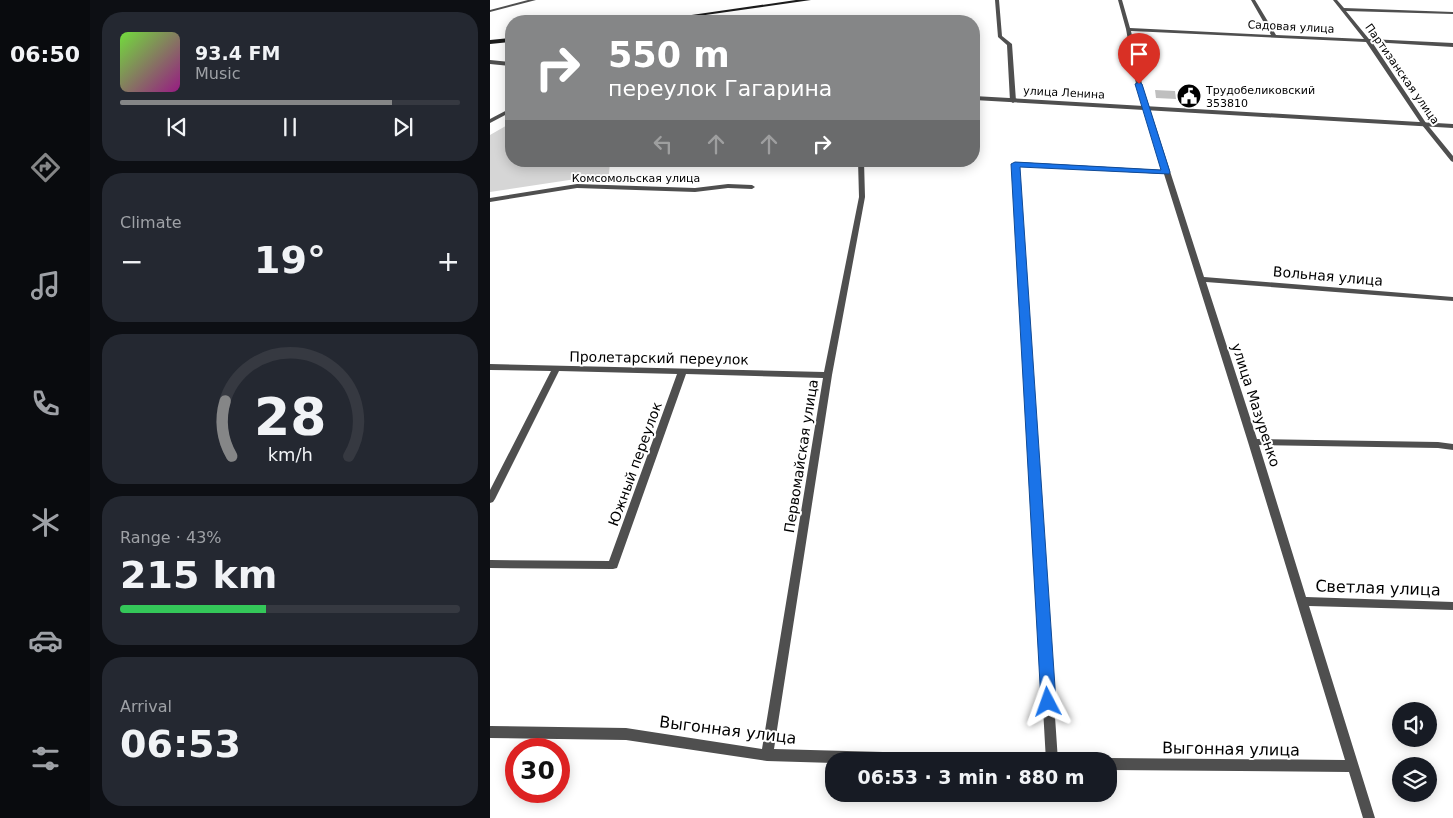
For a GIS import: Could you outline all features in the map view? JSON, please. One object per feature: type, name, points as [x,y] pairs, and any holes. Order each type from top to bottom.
[{"type":"main road","points":[[697,15],[808,0]]},
{"type":"main road","points":[[490,42],[505,41]]},
{"type":"street","points":[[490,11],[534,0]]},
{"type":"street","points":[[997,0],[1000,37],[1009,44],[1012,101]]},
{"type":"street","name":"улица Мазуренко","points":[[1120,0],[1146,108],[1369,818]]},
{"type":"street","points":[[1254,0],[1275,36]]},
{"type":"street","name":"Партизанская улица","points":[[1334,0],[1368,41],[1424,124],[1453,160]]},
{"type":"street","points":[[1342,9],[1453,13]]},
{"type":"street","name":"Садовая улица","points":[[1128,29],[1453,45]]},
{"type":"street","points":[[490,62],[505,63]]},
{"type":"street","name":"улица Ленина","points":[[980,98],[1453,126]]},
{"type":"street","points":[[490,121],[505,113]]},
{"type":"street","points":[[1051,752],[1015,164],[1166,172]]},
{"type":"street","name":"Первомайская улица","points":[[766,755],[828,375],[862,197],[861,167]]},
{"type":"street","name":"Комсомольская улица","points":[[490,200],[577,186],[695,190],[721,187],[752,187]]},
{"type":"street","name":"Вольная улица","points":[[1200,279],[1453,299]]},
{"type":"street","name":"Пролетарский переулок","points":[[490,367],[828,375]]},
{"type":"street","points":[[490,499],[556,369]]},
{"type":"street","name":"Южный переулок","points":[[613,565],[682,373]]},
{"type":"street","points":[[1252,442],[1438,445],[1453,447]]},
{"type":"street","points":[[490,564],[613,565]]},
{"type":"street","name":"Светлая улица","points":[[1301,601],[1453,606]]},
{"type":"street","name":"Выгонная улица","points":[[490,732],[626,734],[766,755],[825,757]]},
{"type":"street","name":"Выгонная улица","points":[[1117,764],[1353,766]]},
{"type":"shaded area","points":[[505,126],[505,167],[610,167],[609,174],[490,192],[490,135]]},
{"type":"building","points":[[1155,90],[1175,91],[1176,99],[1156,98]]},
{"type":"place","name":"Трудобеликовский 353810","points":[[1189,96]]},
{"type":"route","points":[[1048,702],[1015,164],[1166,172],[1139,84]]}]
